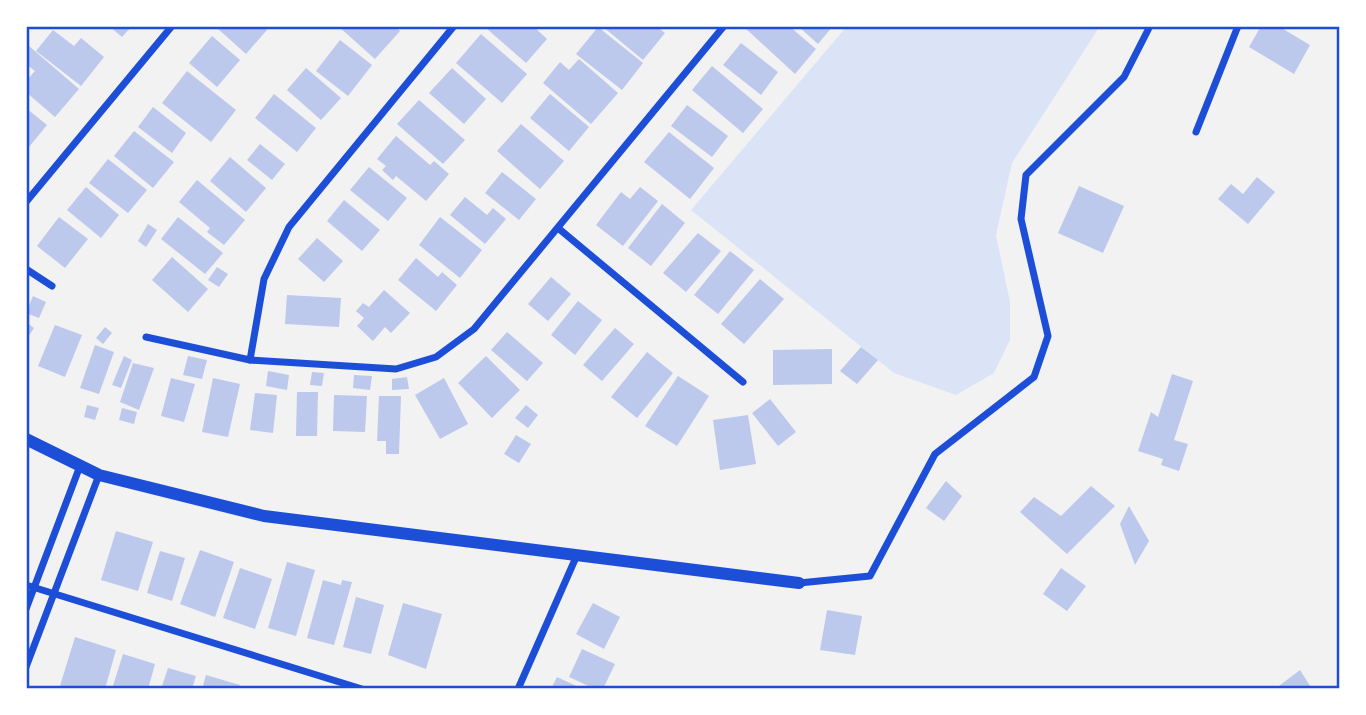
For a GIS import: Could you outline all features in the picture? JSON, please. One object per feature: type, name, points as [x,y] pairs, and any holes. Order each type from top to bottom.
[{"type":"street","points":[[26,202],[172,26]]},
{"type":"street","points":[[250,360],[264,279],[289,227],[454,26]]},
{"type":"street","points":[[146,337],[250,360],[396,369],[436,357],[474,329],[724,26]]},
{"type":"street","points":[[26,439],[99,475],[264,516],[799,583],[870,576],[935,454],[1034,377],[1048,336],[1021,219],[1027,175],[1124,77],[1150,26]]},
{"type":"street","points":[[1196,132],[1238,26]]},
{"type":"street","points":[[558,228],[743,382]]},
{"type":"street","points":[[26,270],[52,286]]},
{"type":"street","points":[[26,609],[30,587],[80,466]]},
{"type":"street","points":[[26,667],[99,475]]},
{"type":"street","points":[[518,689],[577,555]]},
{"type":"street","points":[[30,587],[362,689]]},
{"type":"shaded area","points":[[847,26],[1100,26],[1012,163],[996,235],[1010,302],[1010,340],[994,373],[956,395],[894,373],[691,210]]},
{"type":"building","points":[[109,26],[132,26],[122,37]]},
{"type":"building","points":[[263,26],[267,30],[246,54],[217,28]]},
{"type":"building","points":[[338,26],[394,26],[400,31],[375,59]]},
{"type":"building","points":[[533,26],[547,39],[526,63],[486,28]]},
{"type":"building","points":[[602,26],[656,26],[665,33],[643,60]]},
{"type":"building","points":[[743,26],[789,26],[816,49],[795,74]]},
{"type":"building","points":[[798,26],[833,26],[818,44]]},
{"type":"building","points":[[1261,26],[1278,26],[1310,45],[1294,74],[1249,47]]},
{"type":"building","points":[[598,27],[643,63],[622,90],[576,54]]},
{"type":"building","points":[[53,30],[74,46],[81,38],[104,57],[81,86],[36,51]]},
{"type":"building","points":[[481,34],[527,74],[502,103],[456,63]]},
{"type":"building","points":[[212,36],[240,60],[217,87],[189,63]]},
{"type":"building","points":[[340,40],[372,65],[348,96],[316,71]]},
{"type":"building","points":[[741,43],[778,72],[761,95],[723,65]]},
{"type":"building","points":[[29,46],[79,89],[55,117],[26,92],[26,81],[35,71],[26,64]]},
{"type":"building","points":[[579,59],[618,93],[591,124],[543,83],[560,62],[569,70]]},
{"type":"building","points":[[712,66],[763,109],[743,133],[692,90]]},
{"type":"building","points":[[306,68],[341,98],[321,120],[287,90]]},
{"type":"building","points":[[452,68],[486,99],[464,124],[429,93]]},
{"type":"building","points":[[187,71],[236,110],[211,142],[162,103]]},
{"type":"building","points":[[274,94],[316,128],[297,152],[255,118]]},
{"type":"building","points":[[550,94],[589,127],[569,151],[530,118]]},
{"type":"building","points":[[419,100],[465,140],[443,164],[397,124]]},
{"type":"building","points":[[687,105],[728,136],[712,157],[671,126]]},
{"type":"building","points":[[153,107],[186,133],[172,153],[138,127]]},
{"type":"building","points":[[26,108],[47,125],[29,147],[26,145]]},
{"type":"building","points":[[521,124],[564,161],[540,189],[497,151]]},
{"type":"building","points":[[134,131],[174,162],[153,188],[114,156]]},
{"type":"building","points":[[669,132],[714,168],[690,199],[644,162]]},
{"type":"building","points":[[396,136],[430,165],[434,161],[449,174],[426,201],[396,176],[393,180],[382,170],[386,166],[377,159]]},
{"type":"building","points":[[260,144],[285,164],[272,180],[247,160]]},
{"type":"building","points":[[230,157],[266,188],[246,212],[210,181]]},
{"type":"building","points":[[108,159],[147,190],[128,213],[89,183]]},
{"type":"building","points":[[369,167],[407,198],[388,221],[350,190]]},
{"type":"building","points":[[502,172],[536,199],[519,220],[485,193]]},
{"type":"building","points":[[1257,177],[1275,192],[1248,224],[1218,199],[1231,184],[1243,194]]},
{"type":"building","points":[[197,180],[245,220],[224,245],[207,232],[210,228],[179,202]]},
{"type":"building","points":[[1079,186],[1124,206],[1103,253],[1058,233]]},
{"type":"building","points":[[86,187],[119,215],[101,238],[67,210]]},
{"type":"building","points":[[640,187],[658,201],[623,246],[596,225],[621,192],[630,199]]},
{"type":"building","points":[[465,197],[487,215],[493,208],[506,219],[485,244],[450,215]]},
{"type":"building","points":[[344,200],[380,230],[362,251],[327,221]]},
{"type":"building","points":[[662,204],[685,223],[651,266],[628,248]]},
{"type":"building","points":[[59,217],[88,239],[65,268],[37,246]]},
{"type":"building","points":[[178,217],[223,253],[205,274],[161,239]]},
{"type":"building","points":[[440,217],[482,250],[460,278],[419,245]]},
{"type":"building","points":[[148,224],[157,230],[146,247],[138,241]]},
{"type":"building","points":[[698,233],[721,251],[686,292],[663,273]]},
{"type":"building","points":[[317,238],[343,261],[324,282],[298,259]]},
{"type":"building","points":[[730,251],[754,270],[718,314],[694,295]]},
{"type":"building","points":[[172,257],[208,289],[188,312],[152,280]]},
{"type":"building","points":[[416,258],[438,277],[442,272],[457,285],[436,311],[398,280]]},
{"type":"building","points":[[217,267],[228,274],[219,287],[208,280]]},
{"type":"building","points":[[551,277],[571,294],[548,321],[528,304]]},
{"type":"building","points":[[760,279],[784,299],[744,344],[721,324]]},
{"type":"building","points":[[384,290],[410,313],[391,333],[385,327],[373,341],[357,326],[364,318],[356,311],[363,303],[369,307]]},
{"type":"building","points":[[287,295],[341,298],[339,327],[285,324]]},
{"type":"building","points":[[33,296],[46,302],[39,318],[26,313]]},
{"type":"building","points":[[578,301],[602,320],[575,355],[551,335]]},
{"type":"building","points":[[26,322],[34,328],[26,340]]},
{"type":"building","points":[[55,325],[82,335],[65,377],[38,366]]},
{"type":"building","points":[[105,327],[112,333],[103,344],[96,338]]},
{"type":"building","points":[[615,328],[634,344],[602,381],[583,365]]},
{"type":"building","points":[[507,332],[543,363],[527,381],[491,350]]},
{"type":"building","points":[[95,345],[114,352],[99,394],[80,388]]},
{"type":"building","points":[[861,347],[878,360],[857,384],[840,371]]},
{"type":"building","points":[[832,349],[832,384],[773,385],[773,350]]},
{"type":"building","points":[[647,352],[673,373],[637,418],[611,397]]},
{"type":"building","points":[[124,356],[132,360],[121,388],[112,385]]},
{"type":"building","points":[[188,356],[207,360],[202,379],[183,375]]},
{"type":"building","points":[[486,356],[520,390],[492,418],[458,383]]},
{"type":"building","points":[[133,363],[154,368],[139,410],[120,402]]},
{"type":"building","points":[[268,371],[289,375],[287,390],[266,386]]},
{"type":"building","points":[[312,372],[324,373],[322,386],[310,385]]},
{"type":"building","points":[[1172,374],[1193,381],[1174,440],[1188,444],[1179,471],[1161,465],[1163,459],[1138,451],[1151,412],[1158,417]]},
{"type":"building","points":[[354,375],[372,376],[370,390],[353,388]]},
{"type":"building","points":[[678,376],[709,396],[677,446],[645,426]]},
{"type":"building","points":[[407,377],[409,389],[392,390],[392,379]]},
{"type":"building","points":[[171,378],[195,384],[184,422],[161,416]]},
{"type":"building","points":[[213,378],[240,384],[228,437],[202,432]]},
{"type":"building","points":[[444,378],[468,424],[440,439],[415,395]]},
{"type":"building","points":[[297,392],[318,392],[317,436],[296,436]]},
{"type":"building","points":[[255,393],[277,395],[273,433],[250,430]]},
{"type":"building","points":[[334,395],[367,396],[365,432],[333,431]]},
{"type":"building","points":[[379,396],[401,396],[399,454],[386,454],[386,441],[377,441]]},
{"type":"building","points":[[770,399],[796,432],[778,446],[752,413]]},
{"type":"building","points":[[87,405],[99,408],[95,420],[84,417]]},
{"type":"building","points":[[526,405],[538,415],[528,428],[515,418]]},
{"type":"building","points":[[122,408],[137,412],[134,424],[119,420]]},
{"type":"building","points":[[748,415],[756,464],[720,470],[713,420]]},
{"type":"building","points":[[516,435],[531,444],[519,463],[504,454]]},
{"type":"building","points":[[946,481],[962,496],[944,521],[926,508]]},
{"type":"building","points":[[1091,486],[1115,506],[1067,554],[1020,512],[1034,497],[1061,516]]},
{"type":"building","points":[[1129,506],[1149,541],[1135,565],[1120,524]]},
{"type":"building","points":[[116,531],[153,542],[138,591],[101,580]]},
{"type":"building","points":[[200,550],[234,562],[215,617],[180,604]]},
{"type":"building","points":[[160,551],[185,558],[172,601],[147,593]]},
{"type":"building","points":[[287,562],[315,570],[296,636],[268,628]]},
{"type":"building","points":[[240,568],[272,579],[255,629],[223,618]]},
{"type":"building","points":[[1061,568],[1086,586],[1067,611],[1043,594]]},
{"type":"building","points":[[323,580],[341,585],[342,580],[352,582],[334,645],[307,638]]},
{"type":"building","points":[[356,597],[384,605],[371,654],[343,647]]},
{"type":"building","points":[[403,603],[442,614],[426,669],[388,655]]},
{"type":"building","points":[[593,603],[620,617],[604,649],[576,634]]},
{"type":"building","points":[[827,610],[862,616],[855,655],[820,650]]},
{"type":"building","points":[[75,637],[116,650],[105,689],[59,689]]},
{"type":"building","points":[[582,649],[615,664],[603,689],[595,689],[569,677]]},
{"type":"building","points":[[123,654],[155,664],[148,689],[112,689]]},
{"type":"building","points":[[168,668],[196,676],[192,689],[161,689]]},
{"type":"building","points":[[1300,670],[1312,689],[1275,689]]},
{"type":"building","points":[[206,675],[240,685],[239,689],[202,689]]},
{"type":"building","points":[[557,677],[583,689],[551,689]]}]
